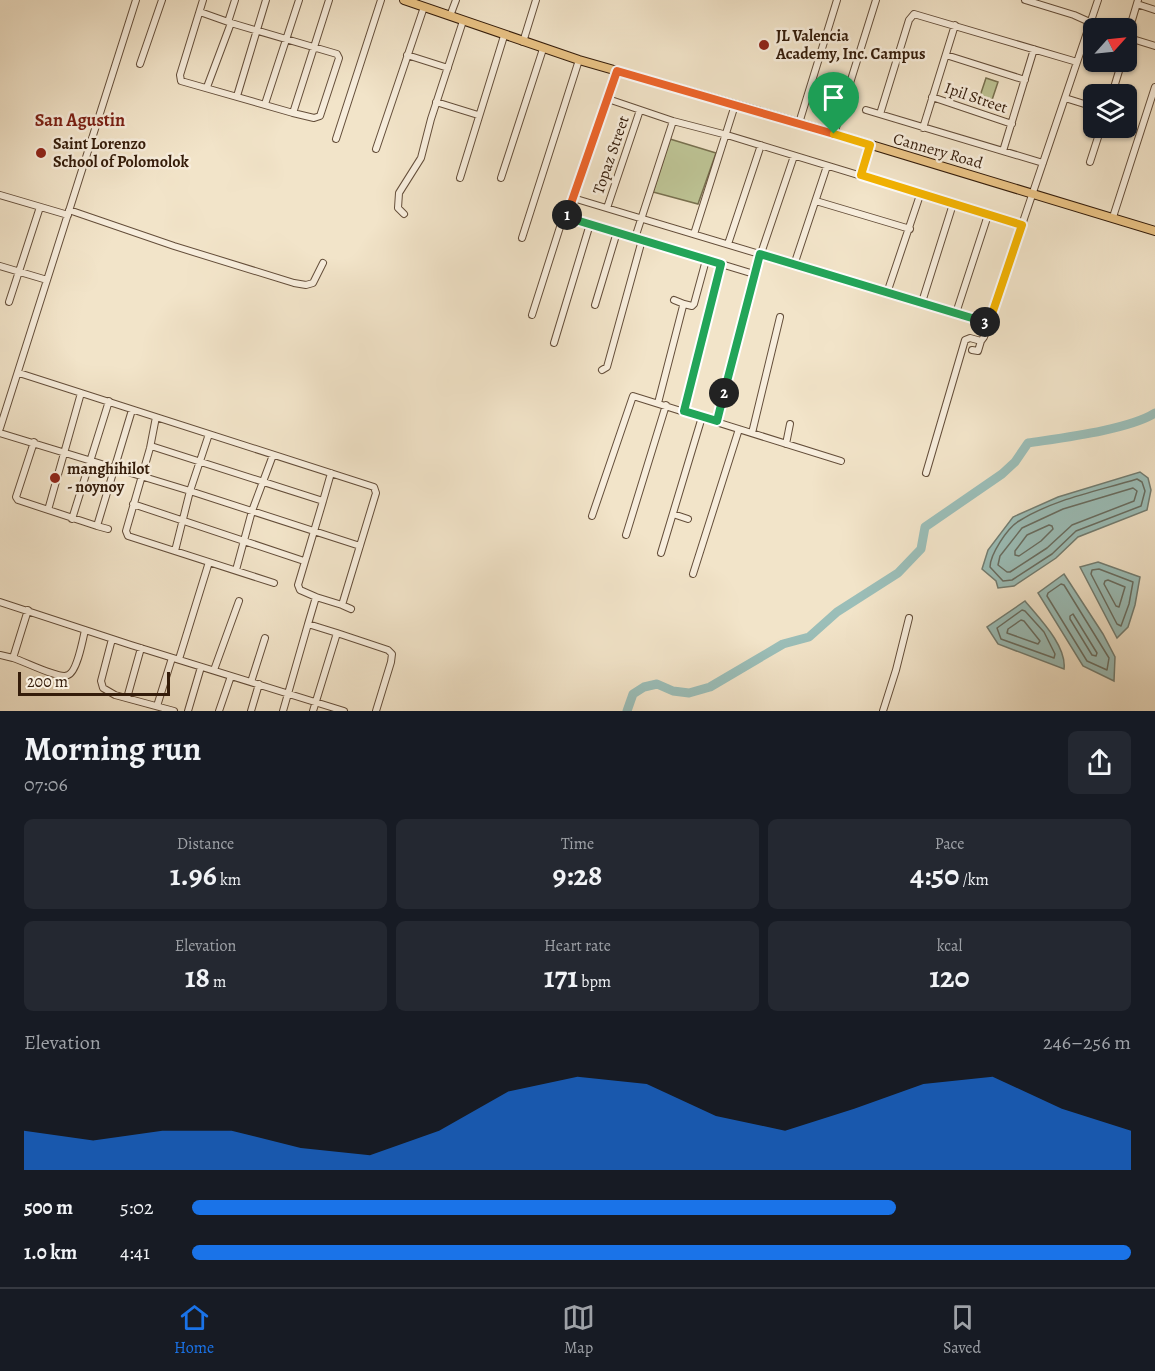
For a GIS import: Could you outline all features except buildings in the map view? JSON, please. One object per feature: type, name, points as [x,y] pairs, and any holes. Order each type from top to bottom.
[{"type":"main road","name":"Cannery Road","points":[[404,0],[543,49],[799,123],[1155,231]]},
{"type":"street","points":[[0,428],[136,0]]},
{"type":"street","points":[[140,64],[162,0]]},
{"type":"street","points":[[200,12],[337,54],[339,58],[320,116],[315,118],[293,113],[207,87],[184,83],[180,78],[203,0]]},
{"type":"street","points":[[207,87],[235,0]]},
{"type":"street","points":[[237,96],[266,0]]},
{"type":"street","points":[[265,104],[299,0]]},
{"type":"street","points":[[293,113],[329,0]]},
{"type":"street","points":[[336,140],[381,0]]},
{"type":"street","points":[[450,16],[456,0]]},
{"type":"street","points":[[523,42],[536,0]]},
{"type":"street","points":[[799,123],[837,0]]},
{"type":"street","points":[[834,134],[876,0]]},
{"type":"street","points":[[1024,0],[1083,19]]},
{"type":"street","points":[[1092,18],[1098,0]]},
{"type":"street","points":[[1132,18],[1137,2],[1155,10]]},
{"type":"street","points":[[376,149],[424,7]]},
{"type":"street","points":[[880,114],[911,16],[917,14],[1077,62]]},
{"type":"street","points":[[404,214],[398,208],[399,193],[421,159],[436,102],[464,21]]},
{"type":"street","points":[[922,128],[955,25]]},
{"type":"street","points":[[460,178],[504,36]]},
{"type":"street","points":[[1137,40],[1155,46]]},
{"type":"street","points":[[972,350],[978,351],[989,323],[1083,45]]},
{"type":"street","points":[[501,178],[543,49]]},
{"type":"street","points":[[1003,151],[1034,49]]},
{"type":"street","points":[[407,55],[448,68]]},
{"type":"street","points":[[946,55],[1025,80]]},
{"type":"street","points":[[522,238],[579,60]]},
{"type":"street","points":[[532,315],[560,227],[573,198],[617,71]]},
{"type":"street","points":[[1113,217],[1155,87]]},
{"type":"street","name":"Ipil Street","points":[[932,97],[1012,124]]},
{"type":"street","points":[[1065,98],[1083,104]]},
{"type":"street","points":[[608,99],[673,121],[761,145],[1022,225]]},
{"type":"street","points":[[436,102],[478,116]]},
{"type":"street","points":[[694,234],[735,105]]},
{"type":"street","name":"Topaz Street","points":[[607,208],[640,110]]},
{"type":"street","points":[[866,110],[1043,164]]},
{"type":"street","points":[[602,370],[607,367],[639,239],[641,219],[673,121]]},
{"type":"street","points":[[1090,162],[1098,138]]},
{"type":"street","points":[[728,244],[761,145]]},
{"type":"street","points":[[861,175],[870,145]]},
{"type":"street","points":[[717,421],[754,274],[794,156]]},
{"type":"street","points":[[794,265],[827,166]]},
{"type":"street","points":[[0,195],[68,213],[294,283],[306,285],[313,283],[323,263]]},
{"type":"street","points":[[887,293],[920,195]]},
{"type":"street","points":[[573,198],[989,323]]},
{"type":"street","points":[[816,201],[910,230]]},
{"type":"street","points":[[922,302],[953,204]]},
{"type":"street","points":[[9,302],[40,207]]},
{"type":"street","points":[[956,313],[988,215]]},
{"type":"street","points":[[566,217],[754,274]]},
{"type":"street","points":[[554,343],[590,224]]},
{"type":"street","points":[[595,305],[617,232]]},
{"type":"street","points":[[674,300],[692,306],[694,304],[706,260]]},
{"type":"street","points":[[684,411],[721,264]]},
{"type":"street","points":[[0,266],[46,280]]},
{"type":"street","points":[[658,403],[684,304]]},
{"type":"street","points":[[752,433],[780,317]]},
{"type":"street","points":[[926,473],[965,340],[968,338],[981,341]]},
{"type":"street","points":[[19,373],[374,487],[376,493],[342,605]]},
{"type":"street","points":[[48,510],[81,393]]},
{"type":"street","points":[[592,516],[631,396],[634,395],[841,461]]},
{"type":"street","points":[[72,519],[109,401]]},
{"type":"street","points":[[626,535],[666,405]]},
{"type":"street","points":[[97,526],[132,410]]},
{"type":"street","points":[[156,417],[151,446],[126,531],[128,536],[274,583]]},
{"type":"street","points":[[662,552],[702,417]]},
{"type":"street","points":[[786,444],[790,424]]},
{"type":"street","points":[[693,574],[739,429]]},
{"type":"street","points":[[0,433],[360,546]]},
{"type":"street","points":[[175,551],[190,491],[209,434]]},
{"type":"street","points":[[34,442],[17,499],[108,529]]},
{"type":"street","points":[[151,446],[323,501]]},
{"type":"street","points":[[236,570],[252,511],[273,455]]},
{"type":"street","points":[[331,473],[298,587],[316,597],[351,609]]},
{"type":"street","points":[[133,504],[304,561]]},
{"type":"street","points":[[673,514],[688,519]]},
{"type":"street","points":[[157,706],[209,562]]},
{"type":"street","points":[[283,711],[316,597]]},
{"type":"street","points":[[214,670],[239,601]]},
{"type":"street","points":[[0,602],[344,711]]},
{"type":"street","points":[[13,658],[28,610]]},
{"type":"street","points":[[883,711],[909,618]]},
{"type":"street","points":[[308,624],[388,650],[392,654],[376,711]]},
{"type":"street","points":[[0,655],[57,675],[69,675],[77,660],[85,630]]},
{"type":"street","points":[[313,711],[337,633]]},
{"type":"street","points":[[251,682],[265,638]]},
{"type":"street","points":[[112,639],[101,684],[109,692],[174,711]]},
{"type":"street","points":[[126,698],[141,648]]},
{"type":"street","points":[[188,711],[201,667]]},
{"type":"street","points":[[219,711],[231,676]]},
{"type":"street","points":[[251,711],[259,684]]},
{"type":"green space","points":[[986,78],[998,82],[991,103],[979,99]]},
{"type":"green space","points":[[670,139],[716,153],[698,204],[653,192]]},
{"type":"water","points":[[1140,472],[1148,478],[1151,490],[1147,510],[1078,537],[1056,558],[1014,586],[998,588],[996,581],[982,569],[988,550],[1013,517],[1058,497]]},
{"type":"water","points":[[1098,562],[1140,577],[1128,627],[1117,638],[1080,567]]},
{"type":"water","points":[[1064,574],[1103,634],[1115,657],[1114,681],[1083,666],[1038,593]]},
{"type":"water","points":[[1025,601],[1057,642],[1064,660],[1064,669],[998,644],[987,627]]},
{"type":"waterway","points":[[627,711],[633,694],[644,687],[657,684],[673,691],[689,693],[710,687],[783,644],[809,637],[837,612],[898,573],[921,549],[925,527],[1002,474],[1015,462],[1028,443],[1111,429],[1155,413]]},
{"type":"place","name":"JL Valencia Academy, Inc. Campus","points":[[764,45]]},
{"type":"place","name":"Saint Lorenzo School of Polomolok","points":[[41,153]]},
{"type":"place","name":"manghihilot - noynoy","points":[[55,478]]},
{"type":"district","name":"San Agustin","points":[[80,120]]},
{"type":"route","points":[[617,71],[834,134],[870,145],[861,175],[1022,225],[989,323],[760,254],[717,421],[684,411],[721,264],[566,217],[617,71]]}]
